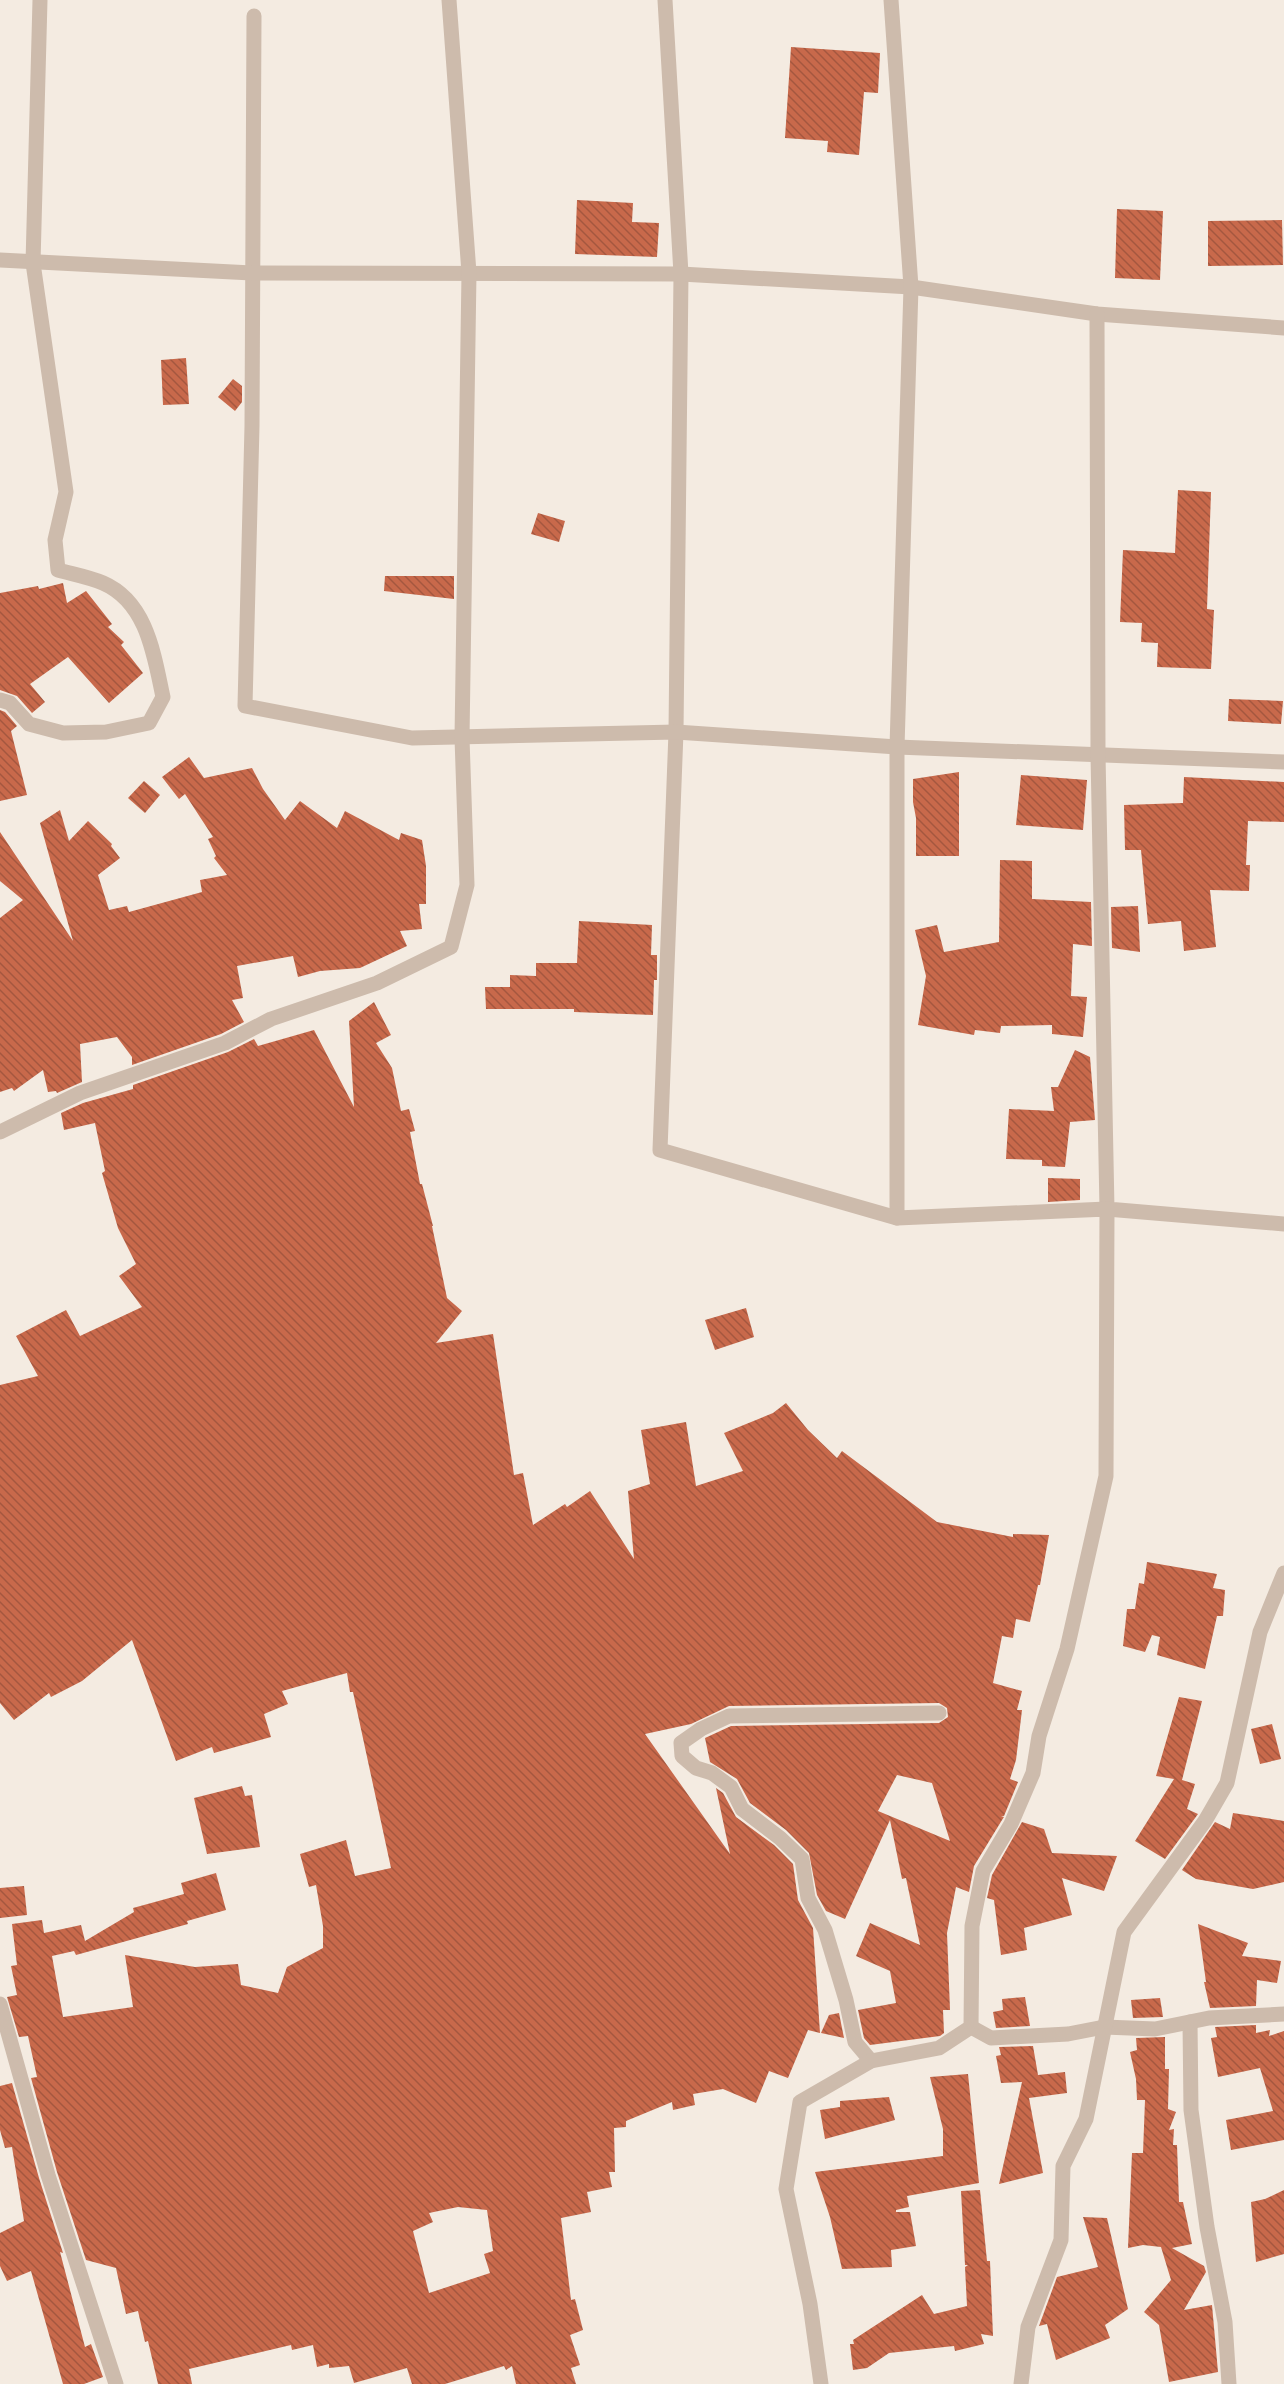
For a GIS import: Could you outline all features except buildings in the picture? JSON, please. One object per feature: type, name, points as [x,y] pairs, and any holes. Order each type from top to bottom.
[{"type":"street","points":[[0,700],[10,704],[28,724],[63,733],[106,732],[149,723],[163,697],[154,654],[141,618],[125,597],[103,583],[58,570],[56,540],[66,492],[33,263],[40,0]]},
{"type":"street","points":[[0,1132],[80,1093],[225,1043],[271,1018],[377,983],[451,947],[467,885],[462,738],[469,273],[449,0]]},
{"type":"street","points":[[665,0],[681,274],[676,732],[660,1150],[897,1218],[1107,1209],[1284,1224]]},
{"type":"street","points":[[891,0],[910,287],[897,747],[897,1218]]},
{"type":"street","points":[[254,16],[252,426],[245,706],[412,738],[676,732],[897,747],[1284,762]]},
{"type":"street","points":[[0,260],[252,273],[681,274],[910,287],[1097,314],[1284,328]]},
{"type":"street","points":[[971,2027],[972,1926],[982,1871],[1011,1824],[1034,1773],[1039,1736],[1067,1648],[1106,1476],[1107,1209],[1098,755],[1097,314]]},
{"type":"street","points":[[1021,2384],[1028,2327],[1061,2240],[1063,2166],[1086,2119],[1124,1932],[1205,1821],[1227,1783],[1260,1632],[1284,1573]]},
{"type":"street","points":[[871,2061],[855,2042],[846,2000],[825,1930],[808,1898],[802,1860],[780,1838],[742,1809],[731,1787],[712,1773],[696,1768],[682,1756],[681,1743],[701,1729],[729,1716],[939,1713]]},
{"type":"street","points":[[0,2004],[48,2175],[116,2384]]},
{"type":"street","points":[[971,2027],[991,2038],[1068,2034],[1104,2027],[1155,2029],[1209,2018],[1284,2014]]},
{"type":"street","points":[[1190,2022],[1191,2110],[1207,2227],[1225,2322],[1229,2384]]},
{"type":"street","points":[[821,2384],[810,2304],[786,2189],[800,2102],[871,2061],[939,2048],[971,2027]]}]
